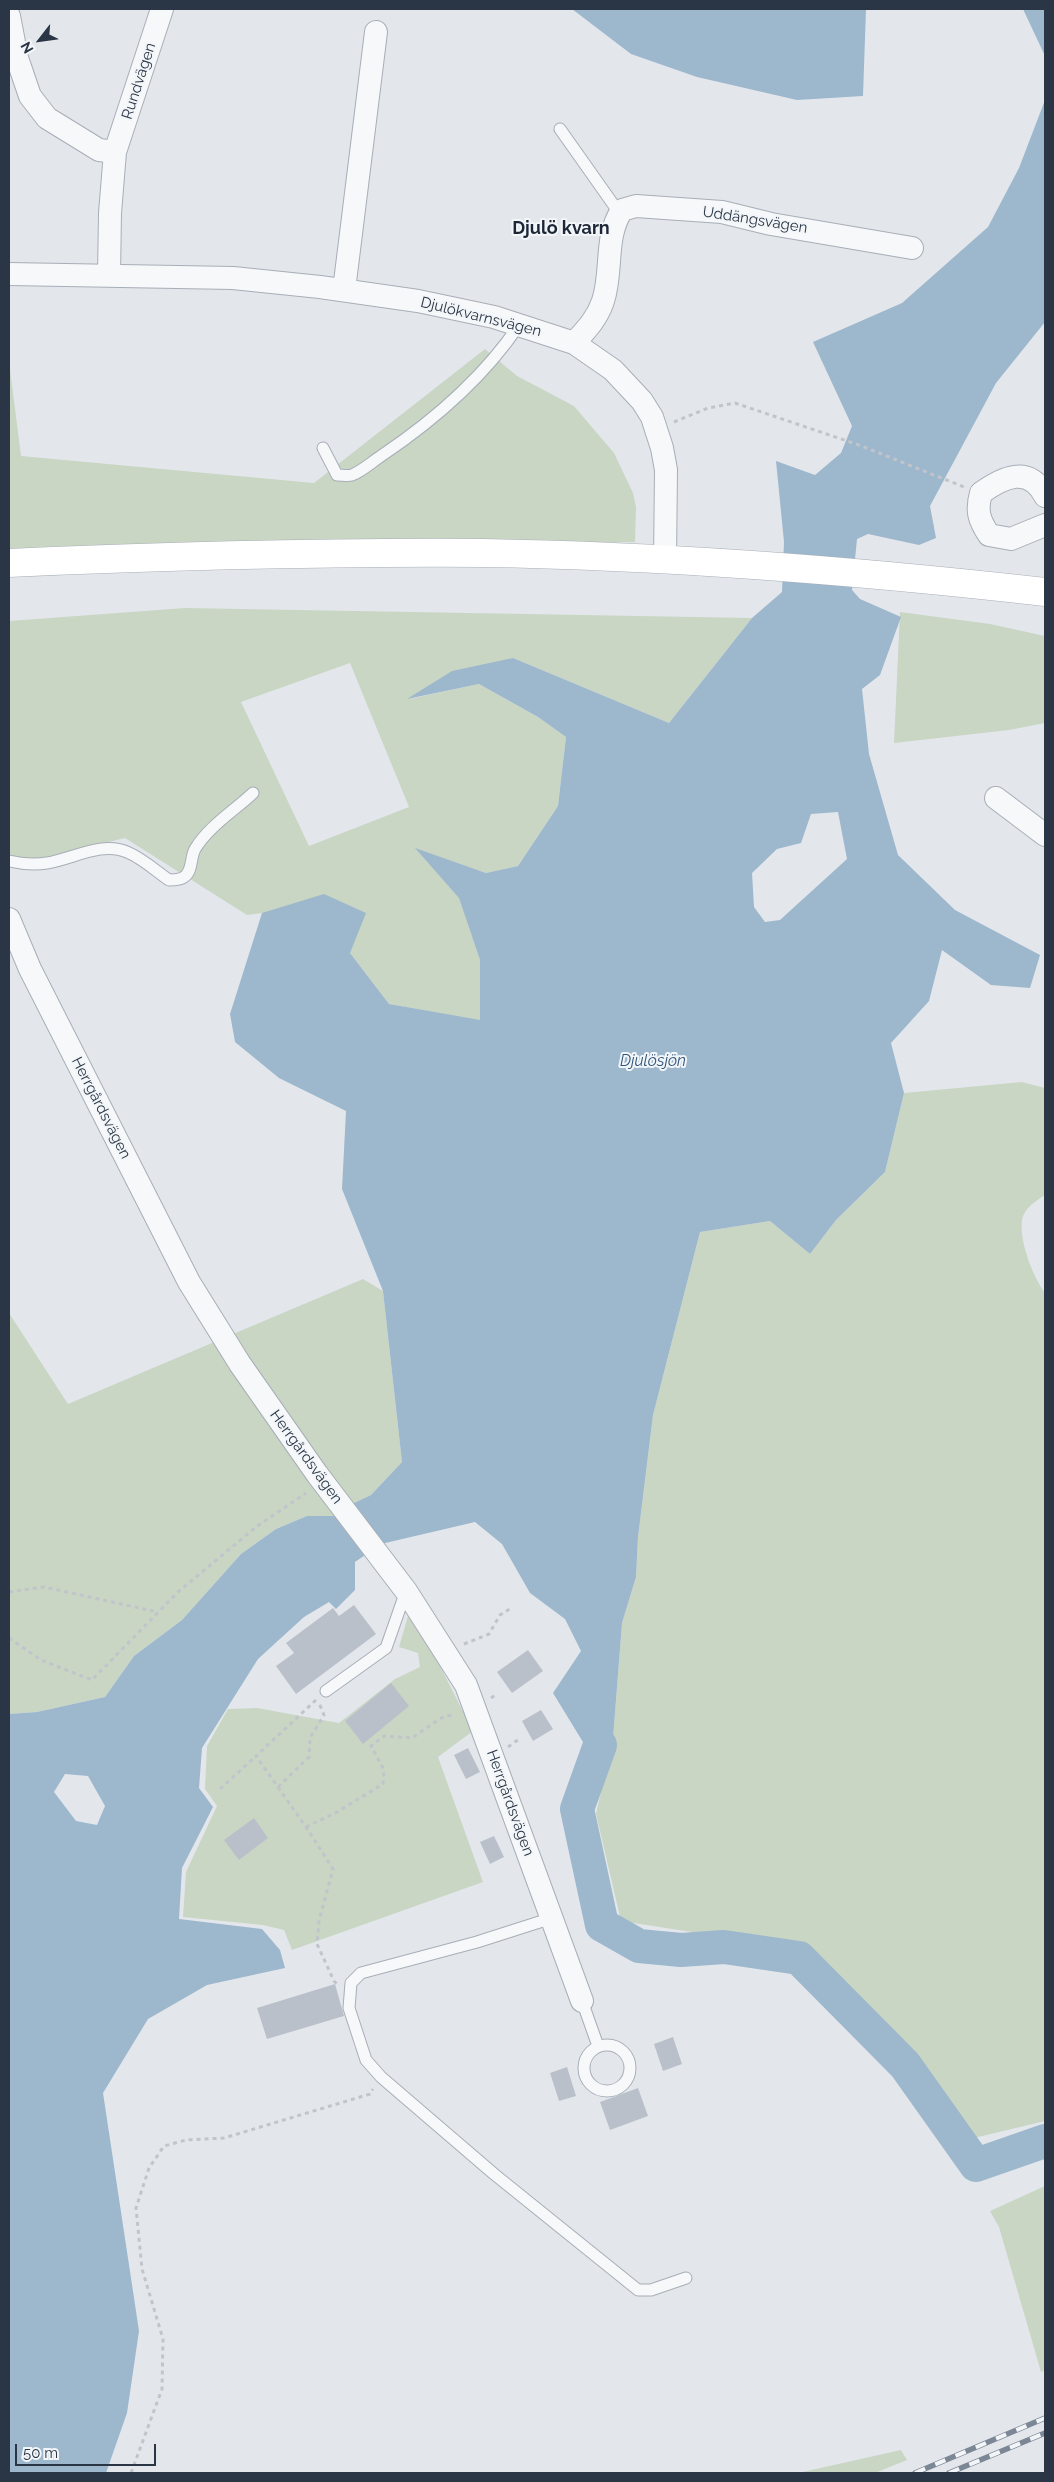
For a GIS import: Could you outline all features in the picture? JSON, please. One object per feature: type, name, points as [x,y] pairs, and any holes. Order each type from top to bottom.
[{"type":"main road","points":[[9,563],[327,553],[486,554],[665,560],[929,579],[1045,592]]},
{"type":"street","name":"Rundvägen","points":[[109,275],[110,213],[115,152],[162,9]]},
{"type":"street","points":[[9,16],[17,58],[30,96],[47,118],[99,150],[115,152]]},
{"type":"street","points":[[344,290],[376,32]]},
{"type":"street","name":"Uddängsvägen","points":[[620,214],[622,210],[636,206],[722,212],[771,224],[912,248]]},
{"type":"street","points":[[574,343],[593,322],[603,300],[613,224],[620,214]]},
{"type":"street","name":"Djulökvarnsvägen","points":[[9,274],[233,278],[344,290],[418,301],[494,317],[574,343],[612,370],[636,394],[647,409],[657,430],[666,470],[665,560]]},
{"type":"street","points":[[1045,496],[1042,490],[1029,479],[1016,475],[999,480],[981,493],[978,506],[978,519],[989,535],[1011,539],[1045,525]]},
{"type":"street","points":[[996,798],[1045,835]]},
{"type":"street","name":"Herrgårdsvägen","points":[[9,919],[30,970],[190,1282],[240,1364],[323,1482],[406,1591],[466,1685],[582,2001]]},
{"type":"lane","points":[[560,129],[620,214]]},
{"type":"lane","points":[[323,448],[337,475],[351,476],[396,446],[434,416],[498,355],[519,325]]},
{"type":"lane","points":[[9,860],[24,864],[48,863],[104,848],[116,849],[128,852],[169,880],[177,880],[184,878],[189,872],[196,847],[220,820],[253,793]]},
{"type":"lane","points":[[326,1690],[386,1648],[406,1591]]},
{"type":"lane","points":[[552,1918],[477,1942],[361,1973],[351,1983],[349,2008],[366,2060],[381,2078],[494,2174],[638,2290],[651,2290],[686,2278]]},
{"type":"lane","points":[[582,2001],[598,2046]]},
{"type":"lane","points":[[614,2044],[628,2057],[629,2075],[617,2089],[598,2090],[584,2078],[584,2059],[598,2046],[614,2044]]},
{"type":"path","points":[[657,430],[708,408],[735,404],[822,432],[981,493]]},
{"type":"path","points":[[9,1638],[41,1660],[92,1680],[178,1592],[256,1527],[323,1482]]},
{"type":"path","points":[[9,1592],[44,1587],[158,1612]]},
{"type":"path","points":[[449,1658],[460,1646],[489,1634],[500,1615],[513,1607]]},
{"type":"path","points":[[220,1789],[326,1690]]},
{"type":"path","points":[[306,1827],[337,1812],[383,1784],[384,1770],[371,1746],[384,1736],[412,1738],[441,1718],[456,1714],[472,1702],[484,1702],[497,1694]]},
{"type":"path","points":[[278,1787],[310,1757],[310,1738],[324,1715],[317,1699]]},
{"type":"path","points":[[256,1756],[333,1869],[319,1921],[317,1944],[326,1965]]},
{"type":"path","points":[[131,2473],[162,2389],[163,2339],[142,2270],[136,2208],[149,2168],[164,2146],[186,2140],[224,2138],[370,2094],[381,2078]]},
{"type":"green space","points":[[485,349],[517,376],[574,406],[614,453],[633,493],[636,507],[635,542],[9,555],[9,361],[21,456],[314,483]]},
{"type":"green space","points":[[185,608],[752,618],[669,723],[513,658],[409,699],[479,684],[538,717],[566,737],[558,806],[518,866],[486,873],[416,849],[459,897],[480,960],[480,1021],[389,1004],[350,953],[262,913],[247,915],[125,838],[9,866],[9,621]],"holes":[[[350,663],[409,807],[309,846],[241,702]]]},
{"type":"green space","points":[[900,612],[990,624],[1045,636],[1045,723],[1009,730],[894,743]]},
{"type":"green space","points":[[1022,1082],[1045,1088],[1045,1195],[1025,1212],[1022,1220],[1022,1229],[1028,1258],[1036,1278],[1045,1293],[1045,2121],[974,2138],[858,1994],[807,1950],[621,1921],[596,1814],[613,1738],[622,1623],[636,1577],[638,1537],[653,1415],[700,1232],[770,1221],[810,1254],[836,1220],[885,1172],[904,1093]]},
{"type":"green space","points":[[363,1279],[383,1291],[402,1462],[371,1495],[350,1505],[336,1516],[307,1516],[276,1529],[241,1554],[182,1620],[134,1656],[105,1697],[37,1712],[9,1714],[9,1313],[68,1404]]},
{"type":"green space","points":[[408,1616],[420,1627],[473,1731],[438,1757],[483,1882],[292,1950],[284,1930],[263,1925],[183,1917],[186,1872],[217,1806],[205,1789],[207,1746],[228,1709],[257,1708],[339,1723],[395,1679],[420,1667],[418,1653],[399,1647]]},
{"type":"green space","points":[[1045,2186],[1045,2370],[1041,2372],[999,2227],[990,2211]]},
{"type":"green space","points":[[901,2450],[907,2460],[875,2473],[798,2473]]},
{"type":"water","points":[[572,9],[866,9],[863,96],[797,100],[697,77],[631,54]]},
{"type":"water","points":[[1023,9],[1045,9],[1045,56]]},
{"type":"water","name":"Djulösjön","points":[[1045,100],[1045,322],[996,383],[930,506],[936,538],[919,545],[868,534],[857,539],[852,590],[860,599],[901,617],[880,675],[862,689],[869,754],[898,855],[955,910],[1040,955],[1030,988],[991,985],[942,950],[929,1001],[891,1043],[904,1093],[885,1172],[836,1220],[810,1254],[770,1221],[700,1232],[653,1415],[638,1537],[636,1577],[622,1623],[613,1738],[600,1745],[586,1747],[553,1693],[581,1651],[565,1619],[530,1593],[502,1544],[475,1522],[381,1544],[355,1562],[355,1590],[336,1609],[329,1602],[304,1617],[258,1659],[202,1748],[199,1788],[213,1807],[182,1868],[179,1919],[262,1929],[280,1950],[285,1968],[207,1985],[148,2019],[103,2093],[139,2331],[127,2413],[106,2473],[9,2473],[9,1714],[37,1712],[105,1697],[134,1656],[182,1620],[241,1554],[276,1529],[307,1516],[337,1516],[350,1505],[371,1495],[402,1462],[383,1291],[342,1189],[346,1111],[279,1078],[235,1042],[230,1014],[262,913],[324,894],[366,913],[350,953],[389,1004],[480,1020],[480,960],[459,898],[415,848],[486,873],[518,866],[558,806],[566,737],[538,717],[479,684],[407,699],[452,671],[513,658],[669,723],[752,618],[782,592],[784,542],[776,461],[815,475],[841,453],[852,426],[813,342],[902,303],[988,227],[1019,168]],"holes":[[[838,812],[847,859],[780,920],[765,922],[754,907],[752,873],[777,849],[801,843],[811,814]],[[65,1774],[88,1776],[105,1806],[97,1825],[76,1821],[54,1792]]]},
{"type":"building","points":[[354,1605],[376,1634],[296,1694],[276,1666],[294,1653],[286,1643],[333,1608],[339,1616]]},
{"type":"building","points":[[528,1650],[543,1671],[512,1693],[497,1672]]},
{"type":"building","points":[[391,1683],[409,1706],[363,1744],[345,1721]]},
{"type":"building","points":[[541,1710],[553,1729],[533,1741],[522,1721]]},
{"type":"building","points":[[468,1748],[480,1772],[466,1779],[454,1755]]},
{"type":"building","points":[[254,1818],[268,1838],[239,1860],[224,1840]]},
{"type":"building","points":[[494,1836],[504,1857],[490,1864],[480,1842]]},
{"type":"building","points":[[335,1984],[344,2016],[267,2039],[257,2008]]},
{"type":"building","points":[[673,2037],[682,2064],[663,2071],[654,2044]]},
{"type":"building","points":[[567,2067],[576,2096],[559,2101],[550,2073]]},
{"type":"building","points":[[638,2088],[648,2116],[610,2130],[600,2102]]},
{"type":"waterway","points":[[600,1745],[577,1809],[602,1925],[639,1946],[681,1950],[724,1947],[799,1958],[905,2065],[976,2165],[1045,2141]]},
{"type":"railway","points":[[915,2473],[1045,2418]]},
{"type":"railway","points":[[949,2473],[1045,2433]]},
{"type":"district","name":"Djulö kvarn","points":[[561,229]]}]
